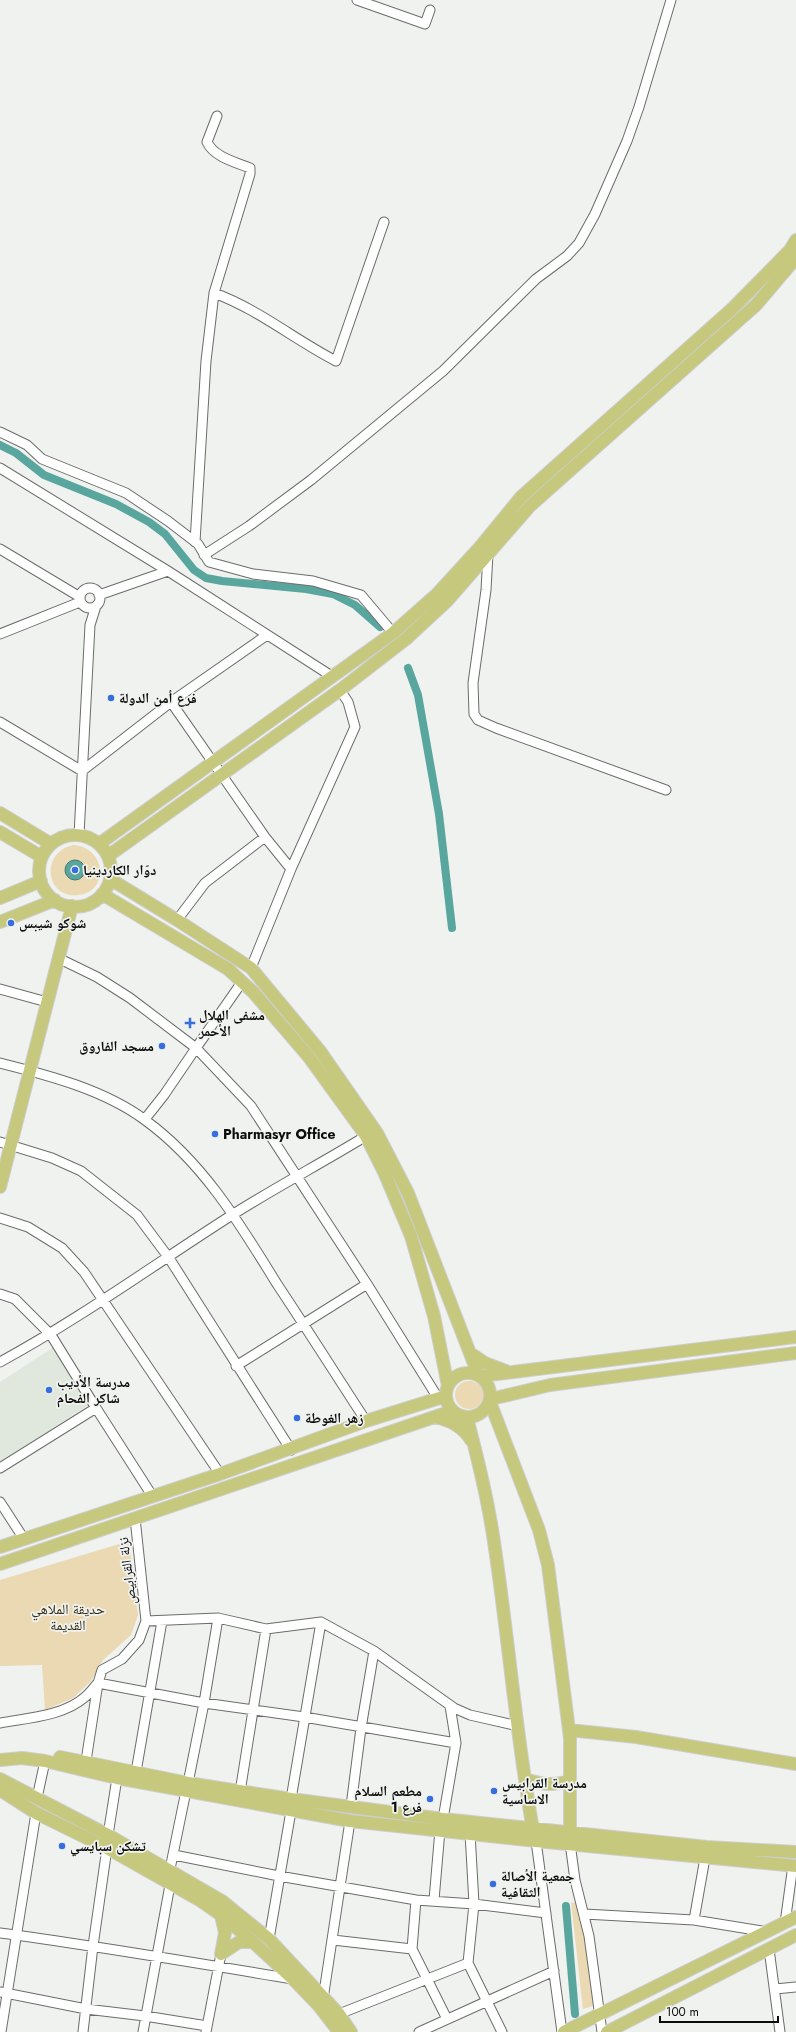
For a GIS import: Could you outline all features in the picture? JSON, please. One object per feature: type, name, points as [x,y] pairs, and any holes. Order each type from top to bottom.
[{"type":"main road","points":[[99,844],[214,763],[393,633],[436,594],[480,547],[521,497],[733,308],[790,250],[796,240]]},
{"type":"main road","points":[[108,856],[340,690],[406,639],[448,600],[530,506],[756,305],[796,258]]},
{"type":"main road","points":[[0,813],[51,844]]},
{"type":"main road","points":[[0,832],[42,857]]},
{"type":"main road","points":[[79,835],[90,838],[99,844],[108,856],[111,867],[110,879],[102,894],[88,904],[72,906],[55,900],[47,892],[41,881],[40,865],[42,857],[51,844],[64,837],[79,835]]},
{"type":"main road","points":[[110,879],[251,968],[320,1051],[377,1133],[408,1193],[479,1375],[489,1386],[490,1400],[543,1541],[569,1730],[570,1837]]},
{"type":"main road","points":[[0,898],[41,881]]},
{"type":"main road","points":[[102,894],[228,969],[242,982],[308,1056],[366,1136],[384,1172],[411,1236],[434,1316],[444,1393],[447,1404],[456,1414],[467,1418],[481,1414],[490,1400],[550,1385],[796,1353]]},
{"type":"main road","points":[[0,922],[55,900]]},
{"type":"main road","points":[[0,1187],[6,1143],[30,1070],[72,906]]},
{"type":"main road","points":[[0,1547],[291,1450],[444,1393],[453,1379],[460,1374],[469,1372],[479,1375],[509,1372],[796,1337]]},
{"type":"main road","points":[[470,1353],[493,1367],[509,1372]]},
{"type":"main road","points":[[0,1564],[452,1411]]},
{"type":"main road","points":[[434,1417],[444,1419],[458,1426],[469,1436],[474,1444]]},
{"type":"main road","points":[[467,1418],[474,1444],[494,1543],[518,1726],[536,1841]]},
{"type":"main road","points":[[569,1730],[644,1739],[796,1764]]},
{"type":"main road","points":[[0,1753],[21,1750],[86,1761],[136,1772],[187,1787],[291,1805],[351,1806],[442,1824],[470,1833],[536,1841],[570,1837],[796,1852]]},
{"type":"main road","points":[[0,1760],[22,1758],[45,1761],[117,1778],[240,1792],[350,1821],[533,1827],[570,1837],[704,1858],[794,1865]]},
{"type":"main road","points":[[0,1779],[170,1869],[222,1901],[269,1939],[323,1999],[339,2014],[351,2032]]},
{"type":"main road","points":[[526,1779],[539,1784],[552,1785],[570,1782]]},
{"type":"main road","points":[[0,1790],[36,1814],[107,1848],[170,1885],[201,1901],[221,1915],[293,1979],[319,2006],[339,2032]]},
{"type":"main road","points":[[221,1915],[225,1933],[221,1954]]},
{"type":"main road","points":[[563,2032],[769,1932],[796,1917]]},
{"type":"main road","points":[[607,2032],[796,1935]]},
{"type":"main road","points":[[221,1954],[239,1942],[253,1942]]},
{"type":"street","points":[[357,0],[425,24],[430,10]]},
{"type":"street","points":[[204,555],[249,526],[311,480],[442,371],[536,279],[567,256],[580,244],[627,141],[639,107],[671,0]]},
{"type":"street","points":[[195,542],[206,361],[214,293],[250,174],[250,168],[225,158],[210,149],[207,142],[217,116]]},
{"type":"street","points":[[214,293],[255,312],[308,347],[336,361],[384,222]]},
{"type":"street","points":[[0,432],[26,445],[42,459],[126,493],[168,521],[195,542],[209,562],[253,574],[313,581],[361,595],[393,633]]},
{"type":"street","points":[[0,468],[168,571],[333,677]]},
{"type":"street","points":[[0,549],[82,599],[90,609],[96,606]]},
{"type":"street","points":[[488,554],[486,590],[473,683],[474,714],[478,720],[496,728],[666,790]]},
{"type":"street","points":[[99,595],[168,571]]},
{"type":"street","points":[[0,634],[82,599],[95,590],[99,595],[100,601],[96,606],[90,624],[79,835]]},
{"type":"street","points":[[82,599],[90,624]]},
{"type":"street","points":[[82,771],[171,702],[267,634]]},
{"type":"street","points":[[251,968],[291,869],[354,727],[348,702],[340,690]]},
{"type":"street","points":[[171,702],[265,837],[291,869]]},
{"type":"street","points":[[0,722],[82,771]]},
{"type":"street","points":[[177,920],[205,884],[265,837]]},
{"type":"street","points":[[58,958],[97,977],[130,998],[196,1048],[251,1106],[296,1178],[367,1284],[444,1393]]},
{"type":"street","points":[[145,1119],[164,1095],[242,982]]},
{"type":"street","points":[[0,989],[47,1002]]},
{"type":"street","points":[[0,1062],[60,1080],[118,1103],[145,1119],[171,1141],[195,1165],[233,1214],[366,1421]]},
{"type":"street","points":[[0,1362],[51,1335],[169,1258],[233,1214],[366,1136]]},
{"type":"street","points":[[6,1143],[52,1158],[81,1171],[137,1215],[169,1258],[236,1366],[291,1450]]},
{"type":"street","points":[[0,1218],[28,1227],[62,1248],[84,1272],[220,1474]]},
{"type":"street","points":[[236,1366],[367,1284]]},
{"type":"street","points":[[0,1294],[16,1299],[51,1335],[153,1497]]},
{"type":"street","points":[[0,1468],[96,1408]]},
{"type":"street","points":[[0,1502],[24,1539]]},
{"type":"street","name":"نزلة القرابيص","points":[[135,1518],[146,1621]]},
{"type":"street","points":[[86,1761],[98,1683],[102,1670],[122,1659],[139,1640],[146,1621],[218,1618],[266,1629],[321,1622],[374,1652],[450,1706],[470,1715],[518,1726]]},
{"type":"street","points":[[170,1869],[204,1703],[218,1618]]},
{"type":"street","points":[[136,1772],[151,1692],[162,1620]]},
{"type":"street","points":[[269,1939],[304,1717],[321,1622]]},
{"type":"street","points":[[240,1792],[255,1710],[266,1629]]},
{"type":"street","points":[[351,1806],[361,1728],[374,1652]]},
{"type":"street","points":[[98,1683],[204,1703],[304,1717],[361,1728],[456,1743]]},
{"type":"street","points":[[0,1723],[68,1707],[85,1697],[98,1683]]},
{"type":"street","points":[[434,1900],[442,1824],[456,1743],[450,1706]]},
{"type":"street","points":[[37,1798],[45,1761]]},
{"type":"street","points":[[108,1835],[117,1778]]},
{"type":"street","points":[[1,2032],[3,1992],[16,1935],[36,1814]]},
{"type":"street","points":[[323,1999],[350,1821]]},
{"type":"street","points":[[470,1833],[474,1904],[468,1963],[488,2000],[502,2032]]},
{"type":"street","points":[[570,1837],[575,1880],[589,1936],[602,2032]]},
{"type":"street","points":[[536,1841],[563,2032]]},
{"type":"street","points":[[84,2032],[93,1946],[107,1848]]},
{"type":"street","points":[[174,1855],[280,1876],[416,1900],[434,1900],[546,1913]]},
{"type":"street","points":[[694,1920],[704,1858]]},
{"type":"street","points":[[785,1923],[794,1865]]},
{"type":"street","points":[[142,2032],[170,1885]]},
{"type":"street","points":[[416,1900],[412,1949],[447,2019]]},
{"type":"street","points":[[584,1914],[694,1920],[769,1932]]},
{"type":"street","points":[[0,1932],[293,1979]]},
{"type":"street","points":[[333,1940],[412,1949]]},
{"type":"street","points":[[769,1949],[780,2032]]},
{"type":"street","points":[[3,1992],[86,2009],[145,2016],[206,2029],[221,1954]]},
{"type":"street","points":[[339,2014],[468,1963]]},
{"type":"street","points":[[419,2032],[554,1971]]},
{"type":"street","points":[[775,1989],[796,1987]]},
{"type":"shaded area","name":"مدرسة الأديب شاكر الفحام","points":[[54,1347],[90,1404],[0,1462],[0,1382]]},
{"type":"green space","name":"دوّار الكاردينيا","points":[[73,845],[84,848],[92,853],[98,861],[100,869],[99,878],[96,886],[89,892],[79,895],[68,895],[59,890],[54,883],[51,875],[51,866],[55,857],[62,850]],"holes":[[[74,860],[80,861],[86,869],[72,880],[66,876],[66,866]]]},
{"type":"green space","points":[[469,1381],[479,1385],[483,1395],[479,1405],[469,1409],[459,1405],[455,1395],[459,1385]]},
{"type":"green space","name":"حديقة الملاهي القديمة","points":[[129,1541],[138,1615],[131,1635],[103,1660],[91,1681],[73,1698],[45,1710],[42,1665],[0,1666],[0,1580]]},
{"type":"green space","points":[[571,1902],[575,1903],[585,1924],[593,2006],[583,2009]]},
{"type":"water","points":[[71,860],[79,860],[85,866],[85,874],[79,880],[71,880],[65,874],[65,866]]},
{"type":"waterway","points":[[0,445],[16,453],[44,475],[116,504],[149,522],[165,534],[194,570],[206,578],[222,581],[306,589],[333,594],[355,605],[380,627]]},
{"type":"waterway","points":[[408,668],[418,695],[439,814],[452,928]]},
{"type":"waterway","points":[[566,1906],[575,2014]]},
{"type":"place","name":"فرع أمن الدولة","points":[[111,698]]},
{"type":"place","name":"دوّار الكاردينيا","points":[[75,870]]},
{"type":"place","name":"شوكو شيبس","points":[[11,923]]},
{"type":"place","name":"مشفى الهلال الأحمر","points":[[190,1023]]},
{"type":"place","name":"مسجد الفاروق","points":[[162,1046]]},
{"type":"place","name":"Pharmasyr Office","points":[[215,1134]]},
{"type":"place","name":"مدرسة الأديب شاكر الفحام","points":[[49,1390]]},
{"type":"place","name":"زهر الغوطة","points":[[297,1418]]},
{"type":"place","name":"مدرسة القرابيس الاساسية","points":[[494,1791]]},
{"type":"place","name":"مطعم السلام فرع 1","points":[[430,1799]]},
{"type":"place","name":"تشكن سبايسي","points":[[62,1846]]},
{"type":"place","name":"جمعية الأصالة الثقافية","points":[[493,1884]]}]
